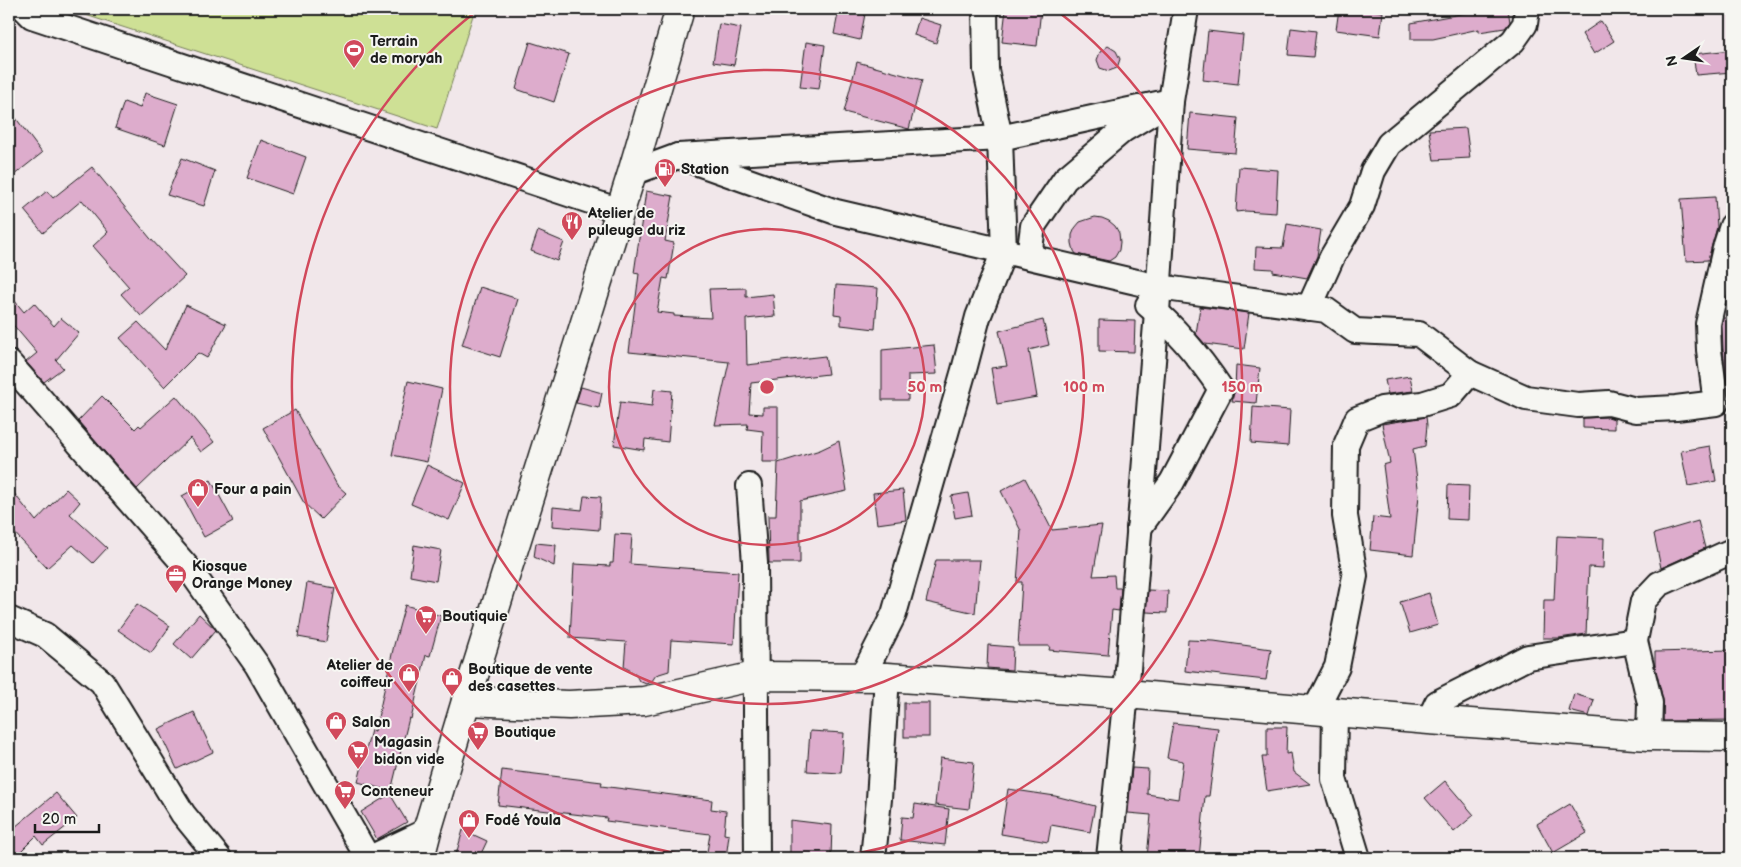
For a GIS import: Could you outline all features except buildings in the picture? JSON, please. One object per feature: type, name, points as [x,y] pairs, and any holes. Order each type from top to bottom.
[{"type":"street","points":[[24,9],[32,16],[620,211]]},
{"type":"street","points":[[420,858],[426,831],[466,701],[632,174],[680,9]]},
{"type":"street","points":[[873,858],[879,799],[875,677],[978,317],[1004,251],[1000,138],[986,70],[985,9]]},
{"type":"street","points":[[1109,858],[1126,694],[1157,312],[1171,101],[1186,9]]},
{"type":"street","points":[[1309,308],[1332,257],[1362,206],[1373,171],[1389,144],[1513,40],[1525,24],[1527,9]]},
{"type":"street","points":[[632,174],[678,156],[1000,138],[1171,101]]},
{"type":"street","points":[[1029,257],[1033,226],[1064,179],[1123,130],[1171,101]]},
{"type":"street","points":[[678,156],[836,212],[1158,287],[1326,310],[1356,331],[1419,334],[1470,373],[1526,398],[1578,405],[1609,403],[1636,410],[1716,403],[1709,350],[1708,324],[1725,248],[1732,226]]},
{"type":"street","points":[[1114,277],[1157,312],[1199,358],[1221,389],[1172,482],[1139,528]]},
{"type":"street","points":[[9,363],[192,573],[257,665],[369,858],[426,831]]},
{"type":"street","points":[[1358,858],[1334,779],[1325,711],[1337,667],[1356,576],[1345,516],[1346,446],[1357,419],[1382,409],[1422,404],[1452,395],[1470,373]]},
{"type":"street","points":[[749,486],[754,564],[757,858]]},
{"type":"street","points":[[1649,736],[1650,703],[1635,641],[1643,602],[1659,584],[1732,551]]},
{"type":"street","points":[[9,619],[45,635],[102,682],[183,814],[219,858]]},
{"type":"street","points":[[1429,720],[1437,703],[1528,657],[1635,641]]},
{"type":"street","points":[[466,701],[569,705],[644,701],[755,676],[875,677],[1126,694],[1429,720],[1649,736],[1732,737]]},
{"type":"green space","name":"Terrain de moryah","points":[[67,9],[475,9],[437,129]]},
{"type":"place","name":"Terrain de moryah","points":[[354,69]]},
{"type":"place","name":"Station","points":[[665,188]]},
{"type":"place","name":"Atelier de puleuge du riz","points":[[572,241]]},
{"type":"place","name":"Four a pain","points":[[198,508]]},
{"type":"place","name":"Kiosque Orange Money","points":[[176,594]]},
{"type":"place","name":"Boutiquie","points":[[426,635]]},
{"type":"place","name":"Atelier de coiffeur","points":[[409,693]]},
{"type":"place","name":"Boutique de vente des casettes","points":[[452,697]]},
{"type":"place","name":"Salon","points":[[336,741]]},
{"type":"place","name":"Boutique","points":[[478,751]]},
{"type":"place","name":"Magasin bidon vide","points":[[358,770]]},
{"type":"place","name":"Conteneur","points":[[345,810]]},
{"type":"place","name":"Fodé Youla","points":[[469,839]]}]
